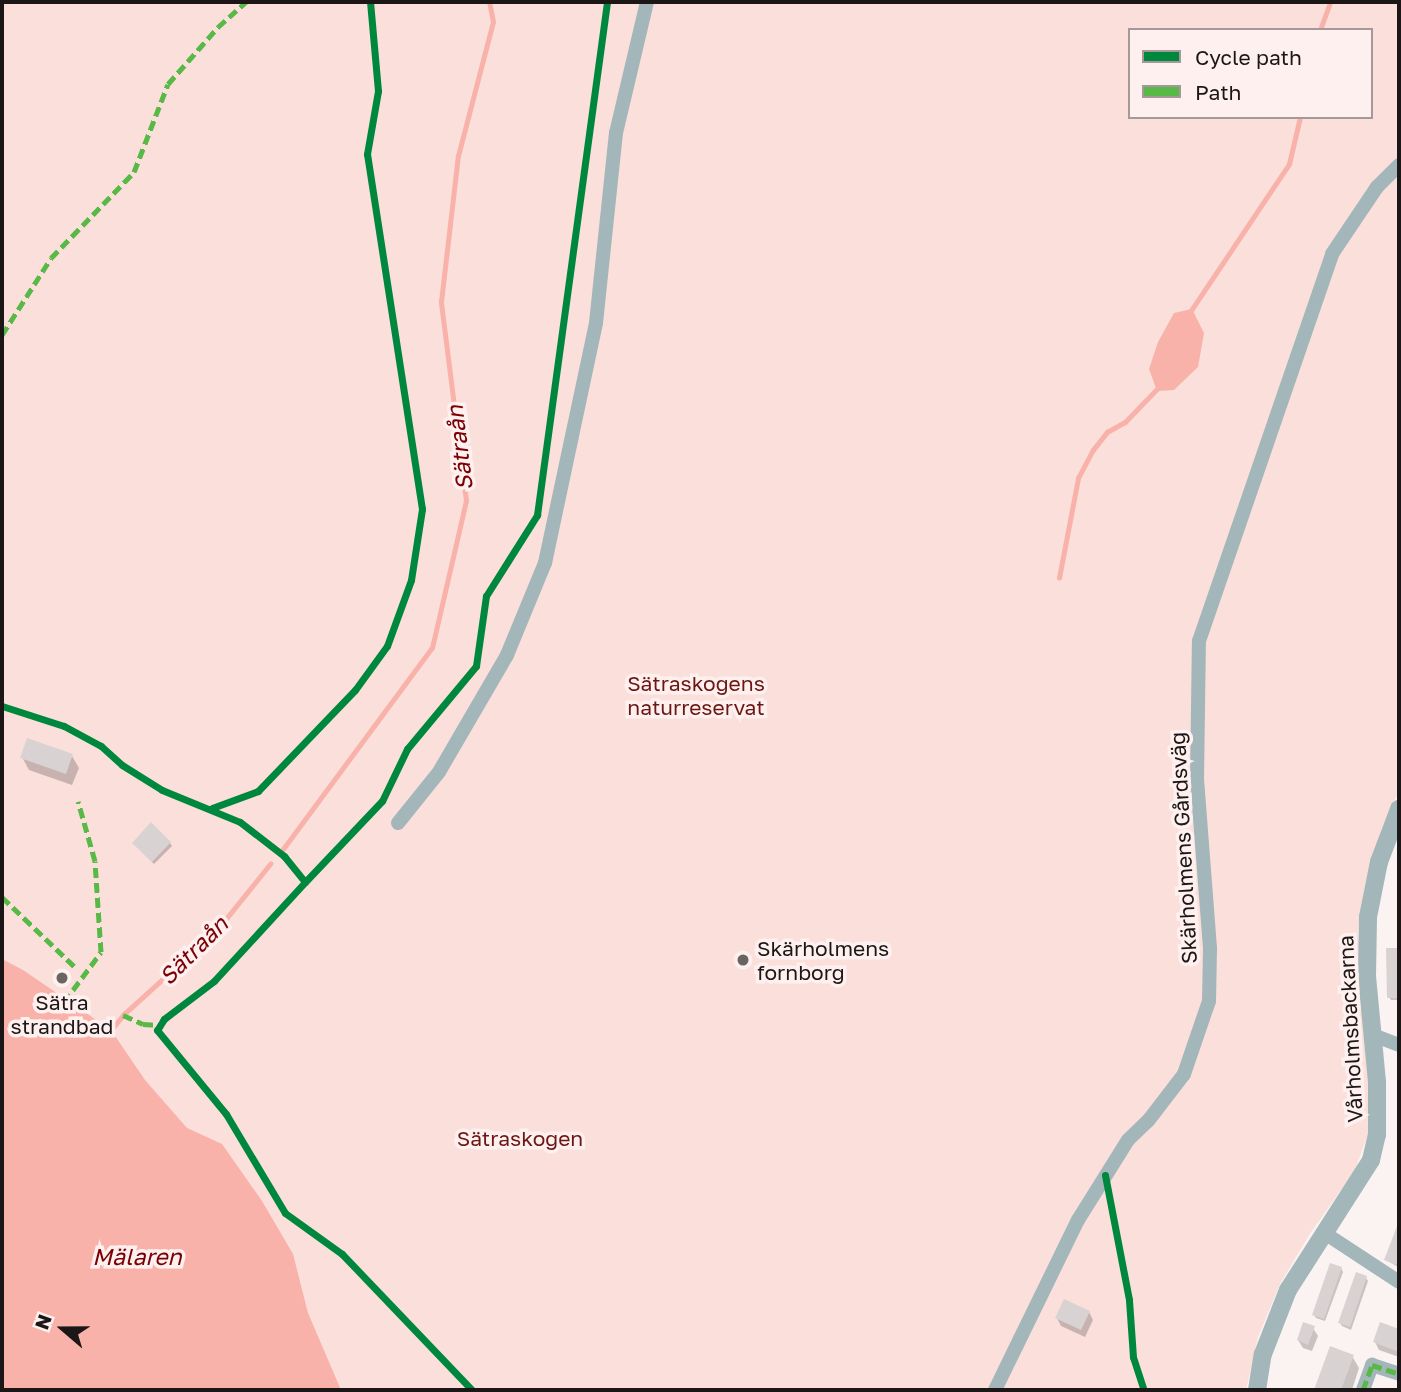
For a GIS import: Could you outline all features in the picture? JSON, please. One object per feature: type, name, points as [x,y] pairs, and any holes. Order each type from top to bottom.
[{"type":"street","points":[[398,823],[439,772],[507,655],[545,563],[596,323],[616,133],[647,2]]},
{"type":"street","name":"Skärholmens Gårdsväg","points":[[995,1390],[1078,1220],[1128,1140],[1148,1121],[1184,1074],[1209,1001],[1210,948],[1197,779],[1199,641],[1332,254],[1377,187],[1399,165]]},
{"type":"street","name":"Vårholmsbackarna","points":[[1257,1390],[1263,1354],[1277,1316],[1302,1264],[1371,1160],[1379,1109],[1367,976],[1368,917],[1379,862],[1399,808]]},
{"type":"street","points":[[1373,1035],[1399,1045]]},
{"type":"street","points":[[1323,1233],[1399,1282]]},
{"type":"street","points":[[1363,1390],[1372,1365],[1399,1374]]},
{"type":"green space","name":"Sätraskogen","points":[[2,2],[1399,2],[1399,791],[1382,827],[1365,885],[1358,932],[1371,1088],[1371,1125],[1355,1170],[1309,1235],[1280,1284],[1258,1337],[1246,1390],[2,1390]]},
{"type":"water","points":[[1192,309],[1204,333],[1198,367],[1174,390],[1157,391],[1149,369],[1158,342],[1174,313]]},
{"type":"water","name":"Mälaren","points":[[2,959],[23,970],[111,1030],[145,1080],[187,1128],[222,1144],[262,1201],[293,1254],[308,1313],[341,1390],[2,1390]]},
{"type":"building","points":[[27,738],[73,754],[66,774],[20,758]]},
{"type":"building","points":[[151,822],[171,842],[152,862],[132,843]]},
{"type":"building","points":[[1386,948],[1398,948],[1399,998],[1387,998]]},
{"type":"building","points":[[1399,1221],[1399,1256],[1396,1265],[1384,1260]]},
{"type":"building","points":[[1330,1263],[1342,1267],[1324,1319],[1312,1315]]},
{"type":"building","points":[[1356,1272],[1367,1276],[1350,1327],[1338,1323]]},
{"type":"building","points":[[1064,1299],[1090,1311],[1081,1330],[1055,1318]]},
{"type":"building","points":[[1303,1322],[1315,1326],[1308,1345],[1297,1340]]},
{"type":"building","points":[[1380,1322],[1399,1329],[1399,1352],[1373,1342]]},
{"type":"building","points":[[1330,1346],[1354,1355],[1341,1390],[1314,1390]]},
{"type":"waterway","name":"Sätraån","points":[[283,849],[432,648],[466,501],[441,302],[458,156],[493,22],[489,2]]},
{"type":"waterway","points":[[1321,28],[1330,2]]},
{"type":"waterway","points":[[1190,312],[1289,164],[1300,119]]},
{"type":"waterway","points":[[1059,578],[1078,478],[1093,450],[1107,432],[1125,422],[1158,388]]},
{"type":"waterway","name":"Sätraån","points":[[111,1030],[123,1015],[217,930],[270,864]]},
{"type":"marked path","points":[[2,335],[51,258],[134,172],[168,84],[218,27],[246,2]]},
{"type":"marked path","points":[[64,1002],[101,952],[95,861],[78,801]]},
{"type":"marked path","points":[[2,897],[75,967]]},
{"type":"marked path","points":[[123,1015],[143,1024],[159,1025]]},
{"type":"marked path","points":[[1363,1390],[1372,1365],[1399,1374]]},
{"type":"cycle path","points":[[212,808],[258,791],[355,690],[387,646],[411,580],[422,509],[367,154],[378,91],[370,2]]},
{"type":"cycle path","points":[[305,882],[382,801],[407,749],[476,666],[486,596],[537,515],[607,2]]},
{"type":"cycle path","points":[[2,706],[64,726],[101,746],[122,765],[162,790],[240,822],[284,856],[305,882],[214,981],[164,1019],[157,1030],[226,1114],[285,1213],[342,1254],[472,1390]]},
{"type":"cycle path","points":[[1105,1175],[1129,1300],[1133,1357],[1144,1390]]},
{"type":"place","name":"Skärholmens fornborg","points":[[743,960]]},
{"type":"place","name":"Sätra strandbad","points":[[62,978]]},
{"type":"park label","name":"Sätraskogens naturreservat","points":[[696,695]]}]
